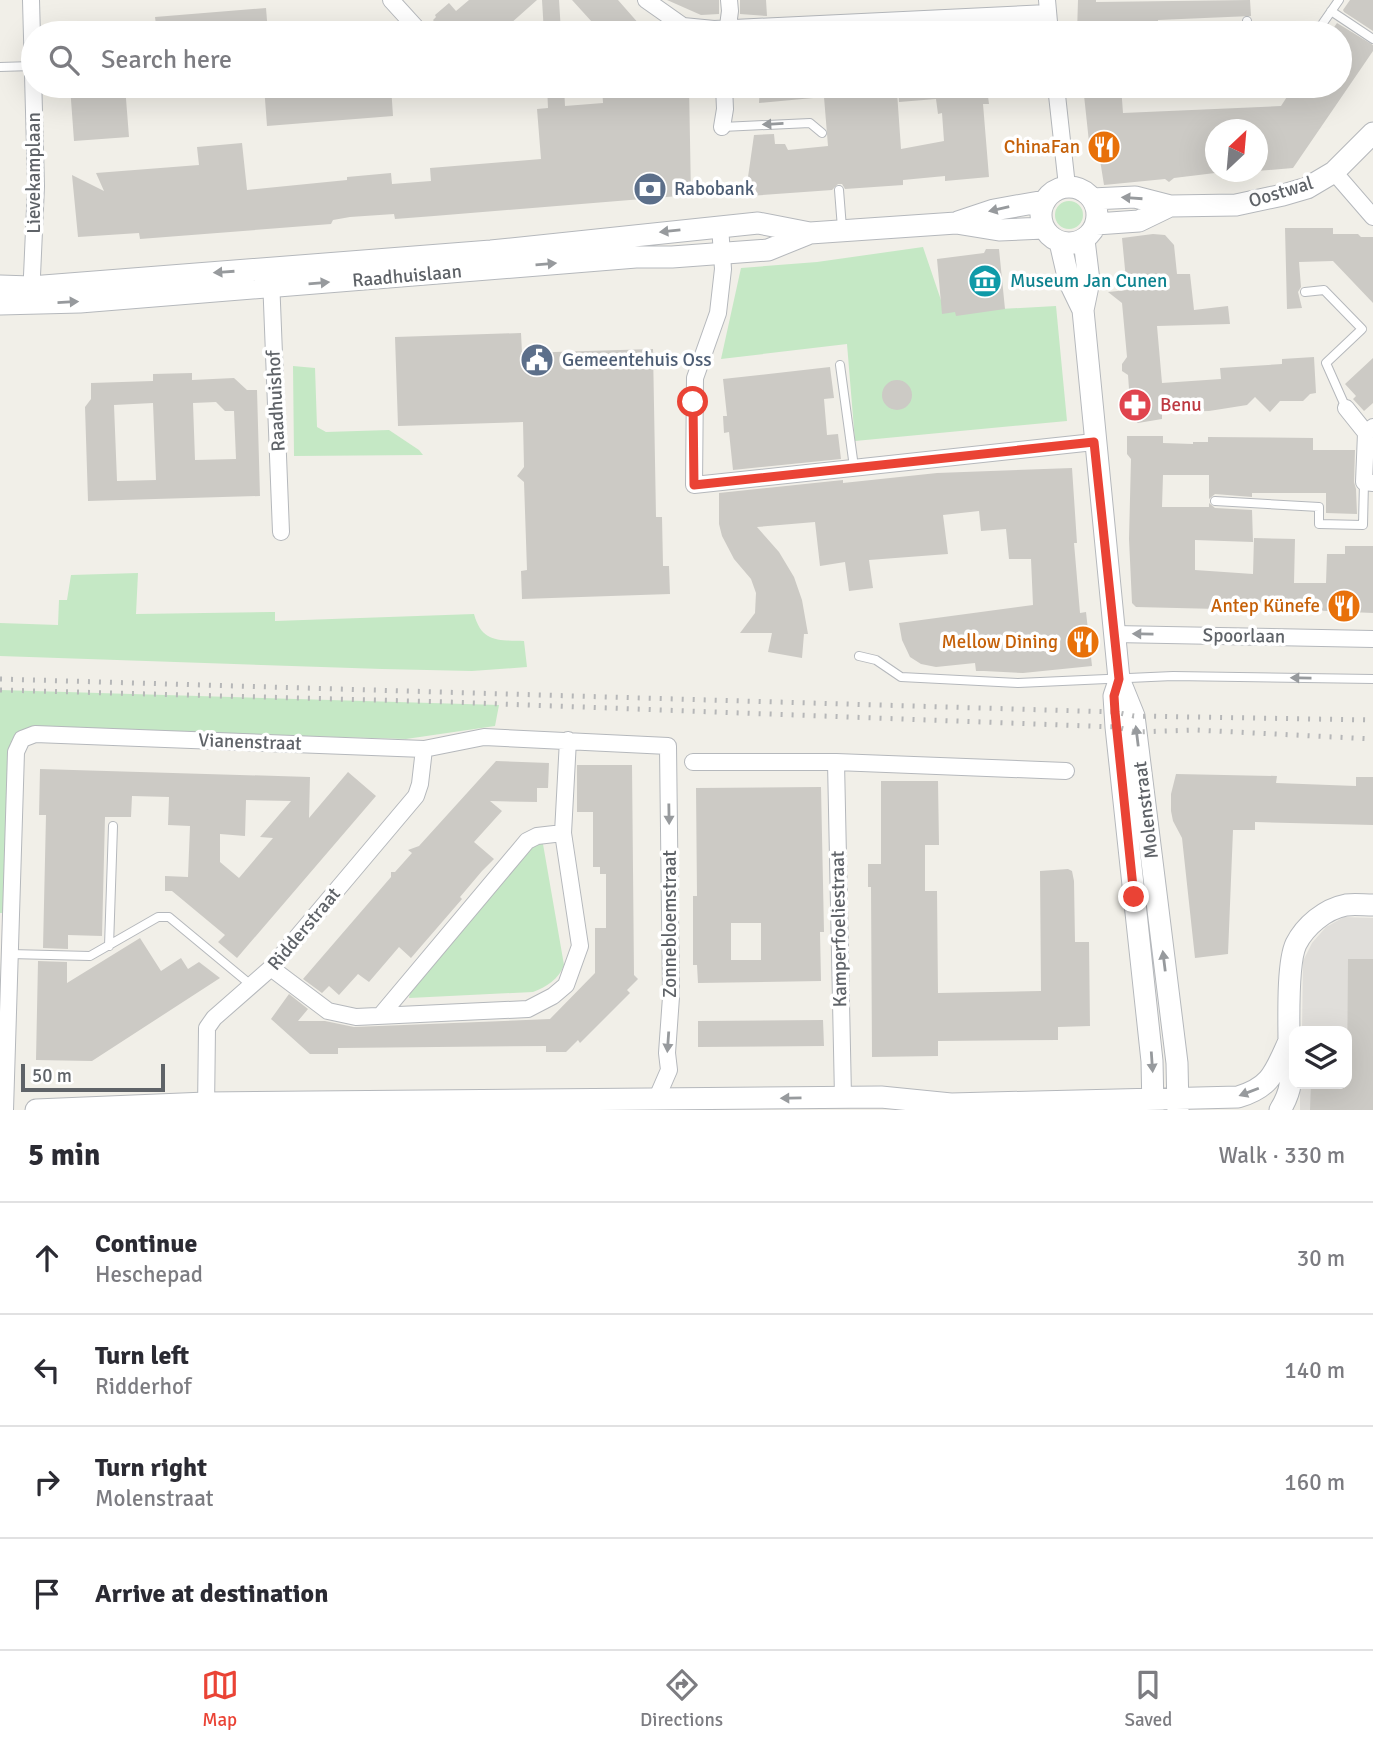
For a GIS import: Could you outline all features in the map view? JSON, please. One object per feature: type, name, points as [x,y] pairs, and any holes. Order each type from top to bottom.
[{"type":"street","name":"Lievekamplaan","points":[[31,0],[31,21]]},
{"type":"street","points":[[391,0],[410,21]]},
{"type":"street","points":[[646,0],[676,21]]},
{"type":"street","points":[[728,21],[729,0]]},
{"type":"street","points":[[855,21],[1047,6]]},
{"type":"street","name":"Lievekamplaan","points":[[31,295],[36,186],[33,98]]},
{"type":"street","points":[[722,127],[725,98]]},
{"type":"street","points":[[1057,98],[1067,186]]},
{"type":"street","name":"Oostwal","points":[[1092,199],[1135,197],[1170,206],[1247,203],[1307,188],[1334,172],[1373,133]]},
{"type":"street","points":[[1334,172],[1373,217]]},
{"type":"street","points":[[1067,186],[1080,189],[1092,199],[1098,215],[1090,232],[1077,243],[1053,239],[1044,228],[1041,210],[1045,201],[1055,191],[1067,186]]},
{"type":"street","name":"Raadhuislaan","points":[[956,223],[994,209],[1045,201]]},
{"type":"street","name":"Oostwal","points":[[1090,232],[1139,221],[1170,206]]},
{"type":"street","name":"Raadhuislaan","points":[[271,278],[491,251],[758,223],[810,233],[956,223],[999,230],[1044,228]]},
{"type":"street","points":[[720,226],[723,253],[718,313],[695,378],[694,485],[1094,442]]},
{"type":"street","name":"Molenstraat","points":[[1090,232],[1088,281],[1083,310],[1094,442],[1119,679],[1134,716],[1175,1052],[1178,1104]]},
{"type":"street","name":"Raadhuislaan","points":[[0,304],[31,295],[271,278],[768,250],[810,233]]},
{"type":"street","name":"Molenstraat","points":[[1060,242],[1069,281],[1083,310]]},
{"type":"street","name":"Raadhuishof","points":[[271,278],[281,533]]},
{"type":"street","name":"Raadhuislaan","points":[[0,286],[31,295]]},
{"type":"street","points":[[1346,408],[1370,430],[1368,482]]},
{"type":"street","name":"Spoorlaan","points":[[1114,634],[1373,639]]},
{"type":"street","name":"Molenstraat","points":[[1119,679],[1114,696],[1116,727],[1152,1060],[1153,1105]]},
{"type":"street","name":"Vianenstraat","points":[[5,1110],[10,954],[5,928],[16,752],[22,739],[35,734],[424,749],[484,737],[668,746]]},
{"type":"street","points":[[271,968],[328,1011],[356,1017],[527,1009],[553,996],[566,985],[580,946],[562,833],[568,740]]},
{"type":"street","name":"Zonnebloemstraat","points":[[659,1099],[669,1070],[667,1053],[671,998],[668,746]]},
{"type":"street","name":"Ridderstraat","points":[[206,1107],[207,1028],[214,1018],[271,968],[416,796],[424,749]]},
{"type":"street","points":[[692,762],[836,762],[1066,771]]},
{"type":"street","name":"Kamperfoeliestraat","points":[[836,762],[844,1103]]},
{"type":"street","points":[[381,1015],[527,841],[537,836],[562,833]]},
{"type":"street","points":[[1290,1026],[1295,946],[1311,924],[1328,911],[1346,905],[1373,905]]},
{"type":"street","points":[[36,1110],[502,1105],[659,1099],[844,1103],[881,1097],[916,1105],[1178,1104],[1238,1097],[1256,1091],[1270,1080],[1289,1041]]},
{"type":"street","points":[[1281,1110],[1291,1089]]},
{"type":"lane","points":[[1325,21],[1339,0]]},
{"type":"lane","points":[[1331,11],[1346,21]]},
{"type":"lane","points":[[1352,25],[1373,39]]},
{"type":"lane","points":[[0,68],[21,67]]},
{"type":"lane","points":[[722,127],[810,123],[822,132]]},
{"type":"lane","points":[[839,190],[843,231]]},
{"type":"lane","points":[[1305,292],[1324,290],[1362,329],[1326,363],[1346,408]]},
{"type":"lane","points":[[840,365],[855,467]]},
{"type":"lane","points":[[1215,501],[1318,507],[1318,524],[1363,525],[1368,482]]},
{"type":"lane","points":[[859,656],[876,660],[901,677],[1018,683],[1173,676],[1373,679]]},
{"type":"lane","points":[[109,946],[113,826]]},
{"type":"lane","points":[[10,954],[90,956],[159,917],[169,917],[253,986]]},
{"type":"shaded area","points":[[1344,917],[1373,918],[1373,1110],[1300,1110],[1300,1089],[1352,1089],[1352,1026],[1302,1026],[1303,961],[1312,943],[1326,927]]},
{"type":"green space","points":[[1069,201],[1079,205],[1083,215],[1079,225],[1069,229],[1059,225],[1055,215],[1059,205]]},
{"type":"green space","points":[[923,247],[945,312],[1056,306],[1067,421],[855,441],[847,344],[721,359],[741,268],[817,262]]},
{"type":"green space","points":[[293,366],[315,368],[317,427],[326,432],[389,430],[423,455],[294,456]]},
{"type":"green space","points":[[138,573],[136,614],[275,612],[275,621],[474,614],[486,635],[499,640],[524,641],[527,667],[472,671],[0,656],[0,623],[58,625],[59,600],[67,600],[71,575]]},
{"type":"green space","points":[[0,690],[499,705],[495,726],[406,739],[28,728],[20,732],[8,913],[0,913]]},
{"type":"green space","points":[[543,844],[564,965],[559,974],[547,985],[533,992],[409,998],[410,992],[529,845]]},
{"type":"building","points":[[469,0],[537,0],[513,21],[433,20],[449,3],[456,11]]},
{"type":"building","points":[[542,0],[559,0],[560,21],[543,21]]},
{"type":"building","points":[[572,0],[618,0],[636,21],[591,21]]},
{"type":"building","points":[[667,0],[719,0],[719,14],[701,15]]},
{"type":"building","points":[[740,0],[766,0],[767,16],[740,14]]},
{"type":"building","points":[[1078,0],[1250,0],[1251,16],[1158,21],[1077,21]]},
{"type":"building","points":[[1350,0],[1373,0],[1373,31],[1344,12]]},
{"type":"building","points":[[266,8],[267,21],[156,21],[155,17]]},
{"type":"building","points":[[1352,32],[1373,45],[1373,51],[1352,82]]},
{"type":"building","points":[[71,98],[126,98],[129,137],[74,141]]},
{"type":"building","points":[[265,98],[392,98],[393,116],[267,126]]},
{"type":"building","points":[[548,98],[565,98],[565,106],[603,103],[603,98],[689,98],[691,195],[395,219],[394,214],[350,217],[333,220],[331,224],[140,239],[139,233],[78,237],[72,175],[104,191],[96,173],[199,165],[197,147],[242,143],[247,190],[391,173],[392,184],[431,181],[430,168],[541,159],[537,109],[548,108]]},
{"type":"building","points":[[759,98],[813,98],[759,103]]},
{"type":"building","points":[[824,98],[897,98],[901,149],[944,141],[942,113],[938,114],[936,99],[899,102],[899,98],[988,98],[989,104],[983,104],[989,177],[945,181],[945,176],[903,180],[903,185],[845,189],[842,184],[838,184],[832,190],[749,196],[747,184],[754,135],[774,134],[775,144],[785,144],[788,150],[828,146]]},
{"type":"building","points":[[1084,98],[1122,98],[1123,113],[1281,106],[1286,98],[1341,98],[1293,168],[1268,170],[1268,119],[1205,119],[1205,174],[1174,178],[1169,182],[1165,179],[1104,185],[1097,141],[1089,142]]},
{"type":"building","points":[[1285,228],[1333,228],[1333,234],[1373,237],[1373,303],[1333,261],[1299,262],[1301,287],[1298,292],[1302,308],[1287,309]]},
{"type":"building","points":[[1165,235],[1174,245],[1177,274],[1190,274],[1194,310],[1228,306],[1230,324],[1157,326],[1162,383],[1221,379],[1220,368],[1282,364],[1282,359],[1314,357],[1316,393],[1310,394],[1303,401],[1280,401],[1270,412],[1255,397],[1247,405],[1209,411],[1162,412],[1162,419],[1138,423],[1127,415],[1127,406],[1130,403],[1128,375],[1122,371],[1122,364],[1127,357],[1122,303],[1108,292],[1127,290],[1122,238]]},
{"type":"building","points":[[986,249],[999,249],[1005,309],[956,316],[955,312],[942,314],[937,259],[984,253]]},
{"type":"building","points":[[521,333],[522,353],[653,349],[656,517],[662,517],[663,566],[669,566],[670,594],[522,599],[521,571],[527,570],[524,482],[517,476],[524,467],[523,422],[398,426],[395,337]]},
{"type":"building","points":[[1373,358],[1373,403],[1364,411],[1345,384]]},
{"type":"building","points":[[830,367],[834,398],[824,399],[827,435],[838,434],[841,459],[733,470],[729,432],[724,433],[723,416],[727,416],[723,379]]},
{"type":"building","points":[[192,373],[192,380],[234,378],[247,390],[257,390],[260,496],[88,501],[85,407],[91,399],[91,383],[153,381],[153,374]],"holes":[[[216,402],[225,411],[234,411],[236,459],[195,460],[193,403]],[[153,403],[156,480],[117,481],[114,405]]]},
{"type":"building","points":[[897,380],[908,384],[912,395],[908,406],[897,410],[886,406],[882,395],[886,384]]},
{"type":"building","points":[[1127,436],[1163,436],[1163,443],[1193,444],[1208,442],[1208,437],[1313,438],[1313,450],[1355,450],[1357,514],[1326,513],[1326,493],[1252,493],[1252,497],[1215,494],[1209,499],[1209,475],[1163,475],[1162,507],[1209,507],[1209,503],[1215,508],[1252,510],[1253,542],[1195,540],[1195,570],[1253,574],[1254,538],[1295,539],[1294,583],[1326,583],[1327,554],[1345,554],[1345,546],[1373,546],[1373,613],[1260,608],[1136,607],[1132,603],[1129,539],[1131,459],[1127,454]]},
{"type":"building","points":[[1072,468],[1077,543],[1074,543],[1080,613],[1086,612],[1092,666],[1023,673],[976,671],[975,663],[936,667],[921,664],[910,657],[902,640],[899,623],[1033,605],[1031,559],[1009,559],[1006,529],[981,531],[979,511],[943,515],[948,554],[869,560],[873,588],[849,591],[845,562],[820,566],[815,522],[757,527],[779,552],[794,577],[802,600],[808,634],[804,634],[802,658],[768,652],[772,633],[740,633],[755,613],[756,593],[751,579],[734,559],[722,536],[719,524],[719,493],[937,473]]},
{"type":"building","points":[[496,761],[549,763],[548,788],[537,788],[537,802],[490,801],[502,811],[474,842],[494,859],[411,958],[399,947],[369,982],[358,974],[339,995],[329,986],[322,993],[303,979],[391,877],[391,872],[395,872],[412,853],[408,850],[419,846]]},
{"type":"building","points":[[577,765],[632,765],[634,975],[638,979],[627,990],[630,993],[580,1043],[578,1040],[566,1052],[546,1052],[546,1046],[338,1048],[338,1054],[310,1054],[271,1019],[289,994],[308,1009],[298,1021],[325,1021],[354,1027],[550,1019],[595,973],[595,928],[606,928],[606,874],[600,874],[600,867],[593,867],[593,812],[577,812]]},
{"type":"building","points":[[40,769],[310,777],[309,818],[348,772],[376,796],[237,958],[218,942],[225,935],[172,891],[165,891],[165,876],[188,877],[190,826],[168,825],[169,797],[132,796],[131,817],[105,817],[102,936],[68,935],[68,949],[43,948],[46,815],[39,815]],"holes":[[[246,800],[291,801],[260,837],[273,838],[239,878],[220,862],[220,834],[245,836]]]},
{"type":"building","points":[[1176,774],[1277,776],[1276,783],[1356,786],[1356,777],[1373,777],[1373,825],[1255,822],[1255,830],[1233,830],[1228,954],[1195,958],[1182,838],[1171,811],[1171,794]]},
{"type":"building","points":[[881,781],[938,781],[939,845],[925,845],[925,891],[937,891],[938,993],[1041,991],[1040,871],[1068,869],[1072,871],[1074,881],[1075,942],[1089,942],[1090,1026],[1058,1027],[1058,1040],[938,1041],[938,1056],[872,1057],[871,887],[868,887],[868,864],[881,864]]},
{"type":"building","points":[[821,787],[824,932],[820,932],[821,981],[698,983],[697,965],[693,965],[693,896],[697,896],[696,788]],"holes":[[[731,923],[761,923],[761,960],[731,960]]]},
{"type":"building","points":[[140,938],[161,971],[181,958],[188,969],[199,962],[220,978],[92,1061],[36,1060],[38,961],[67,962],[67,983]]},
{"type":"building","points":[[1348,959],[1373,959],[1373,1110],[1310,1110],[1311,1089],[1352,1089],[1352,1026],[1347,1026]]},
{"type":"building","points":[[823,1020],[824,1046],[698,1047],[698,1021]]},
{"type":"railway","points":[[0,679],[1115,712],[1134,716],[1373,720]]},
{"type":"railway","points":[[0,690],[448,702],[1116,727],[1136,732],[1196,730],[1373,739]]},
{"type":"place","name":"ChinaFan","points":[[1104,147]]},
{"type":"place","name":"Rabobank","points":[[650,189]]},
{"type":"place","name":"Museum Jan Cunen","points":[[985,281]]},
{"type":"place","name":"Gemeentehuis Oss","points":[[537,360]]},
{"type":"place","name":"Benu","points":[[1135,405]]},
{"type":"place","name":"Antep Künefe","points":[[1344,606]]},
{"type":"place","name":"Mellow Dining","points":[[1083,642]]},
{"type":"route","points":[[693,402],[694,485],[1094,442],[1119,679],[1114,696],[1115,712],[1134,897]]}]
